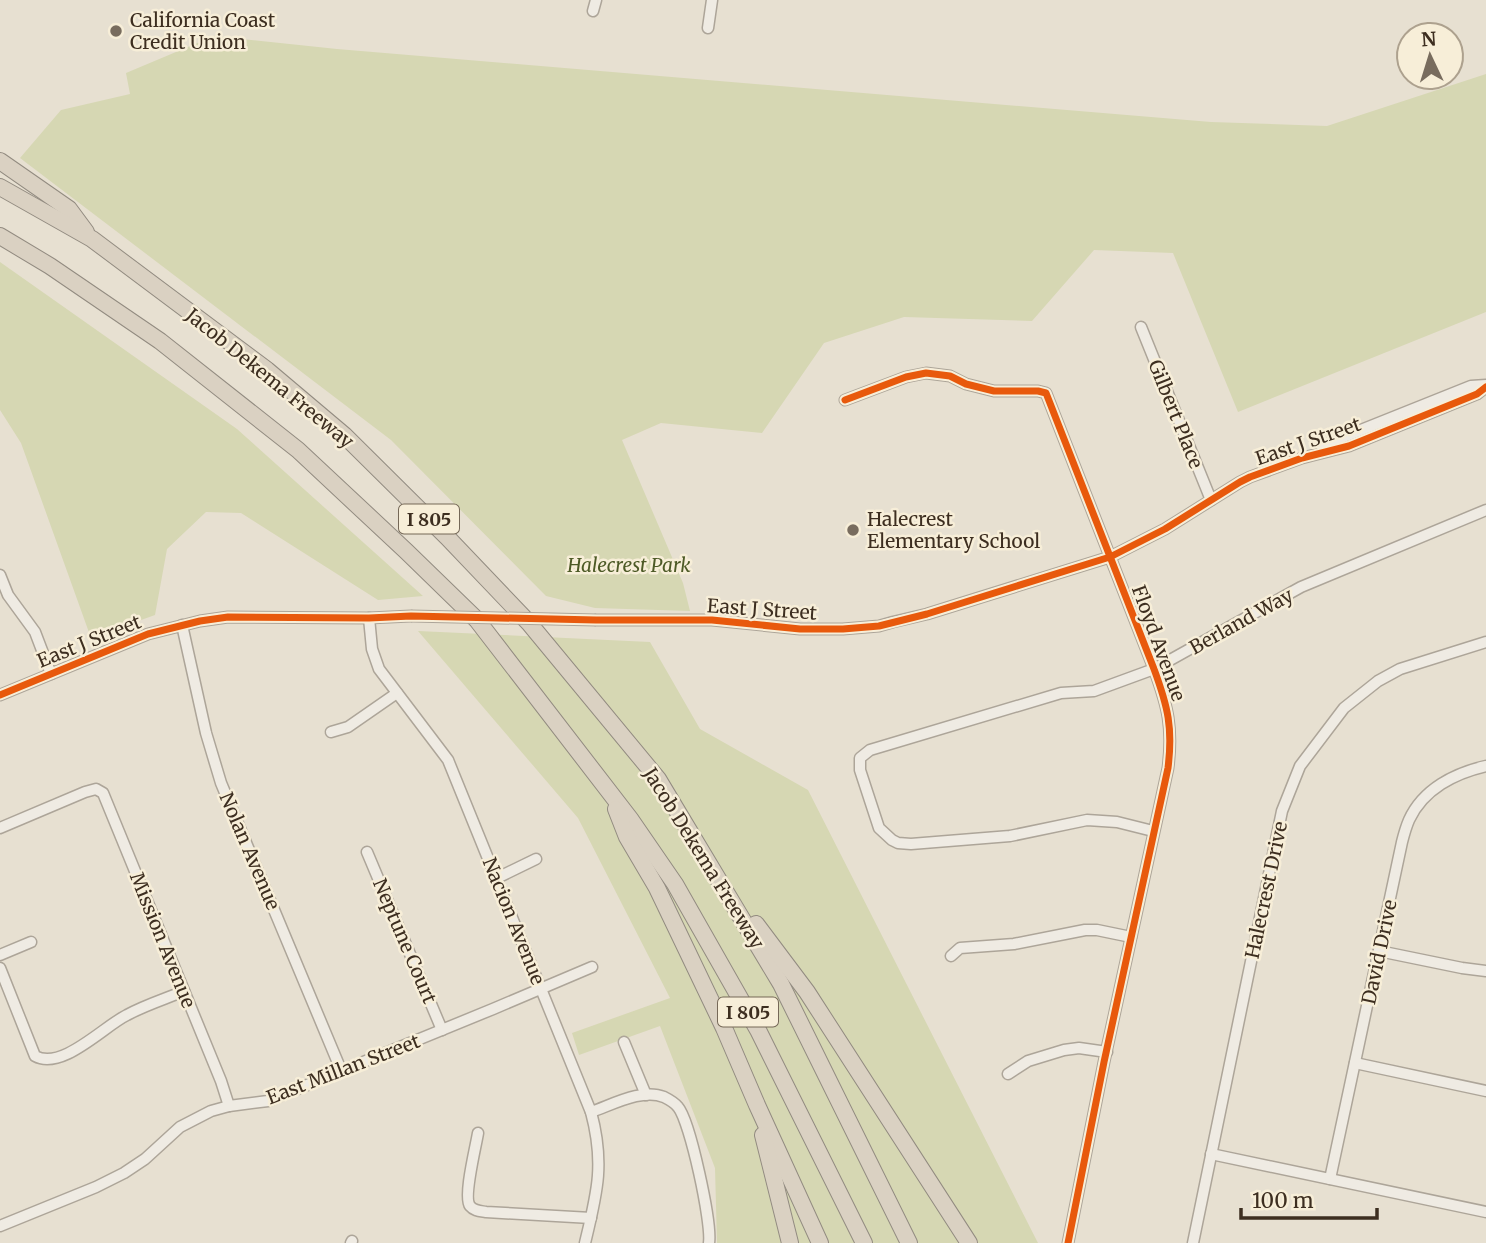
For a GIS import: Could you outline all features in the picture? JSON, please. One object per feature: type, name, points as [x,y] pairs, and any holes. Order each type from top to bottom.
[{"type":"highway","points":[[0,161],[69,209],[92,239]]},
{"type":"highway","name":"Jacob Dekema Freeway","points":[[0,187],[92,239],[267,370],[344,435],[529,623],[658,779],[781,984],[909,1243]]},
{"type":"highway","name":"Jacob Dekema Freeway","points":[[0,236],[50,266],[160,341],[298,450],[477,620],[611,795],[675,884],[758,1030],[864,1243]]},
{"type":"highway","points":[[611,795],[626,837],[657,888],[724,1028],[820,1243]]},
{"type":"highway","points":[[705,858],[807,992],[968,1243]]},
{"type":"highway","points":[[757,1105],[790,1243]]},
{"type":"street","points":[[708,28],[712,0]]},
{"type":"street","name":"Gilbert Place","points":[[1141,327],[1211,500]]},
{"type":"street","name":"Floyd Avenue","points":[[845,400],[906,377],[926,373],[950,376],[966,384],[994,391],[1046,393],[1154,669],[1168,713],[1171,742],[1168,768],[1068,1243]]},
{"type":"street","name":"East J Street","points":[[0,695],[148,635],[182,625],[228,617],[411,616],[712,620],[800,629],[879,626],[927,614],[1110,556],[1165,529],[1241,482],[1271,468],[1302,458],[1346,436],[1471,387],[1486,386]]},
{"type":"street","name":"Berland Way","points":[[1153,831],[1117,822],[1087,820],[1010,836],[898,843],[879,828],[860,770],[860,758],[870,750],[1060,693],[1094,691],[1154,669],[1301,587],[1486,510]]},
{"type":"street","points":[[0,575],[8,595],[35,632],[51,674]]},
{"type":"street","name":"Nacion Avenue","points":[[369,618],[370,639],[379,669],[449,760],[591,1112],[598,1140],[599,1169],[597,1192],[585,1243]]},
{"type":"street","name":"Nolan Avenue","points":[[182,625],[206,733],[221,783],[341,1070]]},
{"type":"street","name":"Halecrest Drive","points":[[1193,1243],[1282,811],[1300,766],[1343,708],[1378,681],[1400,669],[1486,642]]},
{"type":"street","points":[[331,732],[348,727],[397,693]]},
{"type":"street","name":"David Drive","points":[[1330,1180],[1402,842],[1409,820],[1424,797],[1445,781],[1486,766]]},
{"type":"street","name":"Mission Avenue","points":[[0,828],[85,792],[96,789],[103,793],[229,1106]]},
{"type":"street","name":"Neptune Court","points":[[367,852],[442,1030]]},
{"type":"street","points":[[497,878],[536,859]]},
{"type":"street","points":[[951,956],[960,948],[1014,944],[1085,930],[1131,937]]},
{"type":"street","points":[[0,955],[31,942]]},
{"type":"street","points":[[1379,951],[1486,971]]},
{"type":"street","name":"East Millan Street","points":[[0,1226],[100,1186],[124,1173],[145,1159],[180,1127],[211,1111],[268,1101],[592,967]]},
{"type":"street","points":[[0,968],[35,1056],[45,1060],[55,1059],[90,1042],[125,1016],[184,991]]},
{"type":"street","points":[[624,1042],[646,1095]]},
{"type":"street","points":[[1008,1074],[1028,1061],[1064,1050],[1079,1048],[1107,1052]]},
{"type":"street","points":[[1355,1063],[1486,1091]]},
{"type":"street","points":[[591,1112],[646,1095],[666,1098],[678,1107],[694,1149],[708,1214],[709,1243]]},
{"type":"street","points":[[478,1133],[468,1187],[467,1198],[470,1206],[477,1211],[486,1212],[591,1218]]},
{"type":"street","points":[[1211,1154],[1486,1212]]},
{"type":"green space","name":"Halecrest Park","points":[[214,36],[337,49],[1211,122],[1327,126],[1434,91],[1465,91],[1465,81],[1486,74],[1486,312],[1238,412],[1173,253],[1094,250],[1032,321],[904,317],[824,343],[762,433],[661,423],[622,440],[683,583],[690,611],[595,608],[546,596],[391,440],[20,158],[61,110],[130,94],[126,73]]},
{"type":"green space","points":[[0,262],[237,429],[423,596],[378,600],[241,513],[206,512],[167,549],[155,615],[91,638],[21,443],[0,410]]},
{"type":"green space","points":[[418,631],[650,642],[700,729],[808,790],[1038,1243],[717,1243],[715,1168],[660,1026],[579,1055],[572,1033],[670,998],[578,818]]},
{"type":"cycle path","points":[[845,400],[906,377],[926,373],[950,376],[966,384],[994,391],[1046,393],[1166,706],[1170,741],[1168,768],[1068,1243]]},
{"type":"cycle path","points":[[0,695],[148,634],[228,617],[411,616],[712,620],[800,629],[879,626],[927,614],[1110,557],[1165,529],[1250,477],[1302,458],[1349,446],[1477,394],[1486,387]]},
{"type":"place","name":"California Coast Credit Union","points":[[116,31]]},
{"type":"place","name":"Halecrest Elementary School","points":[[853,530]]}]
